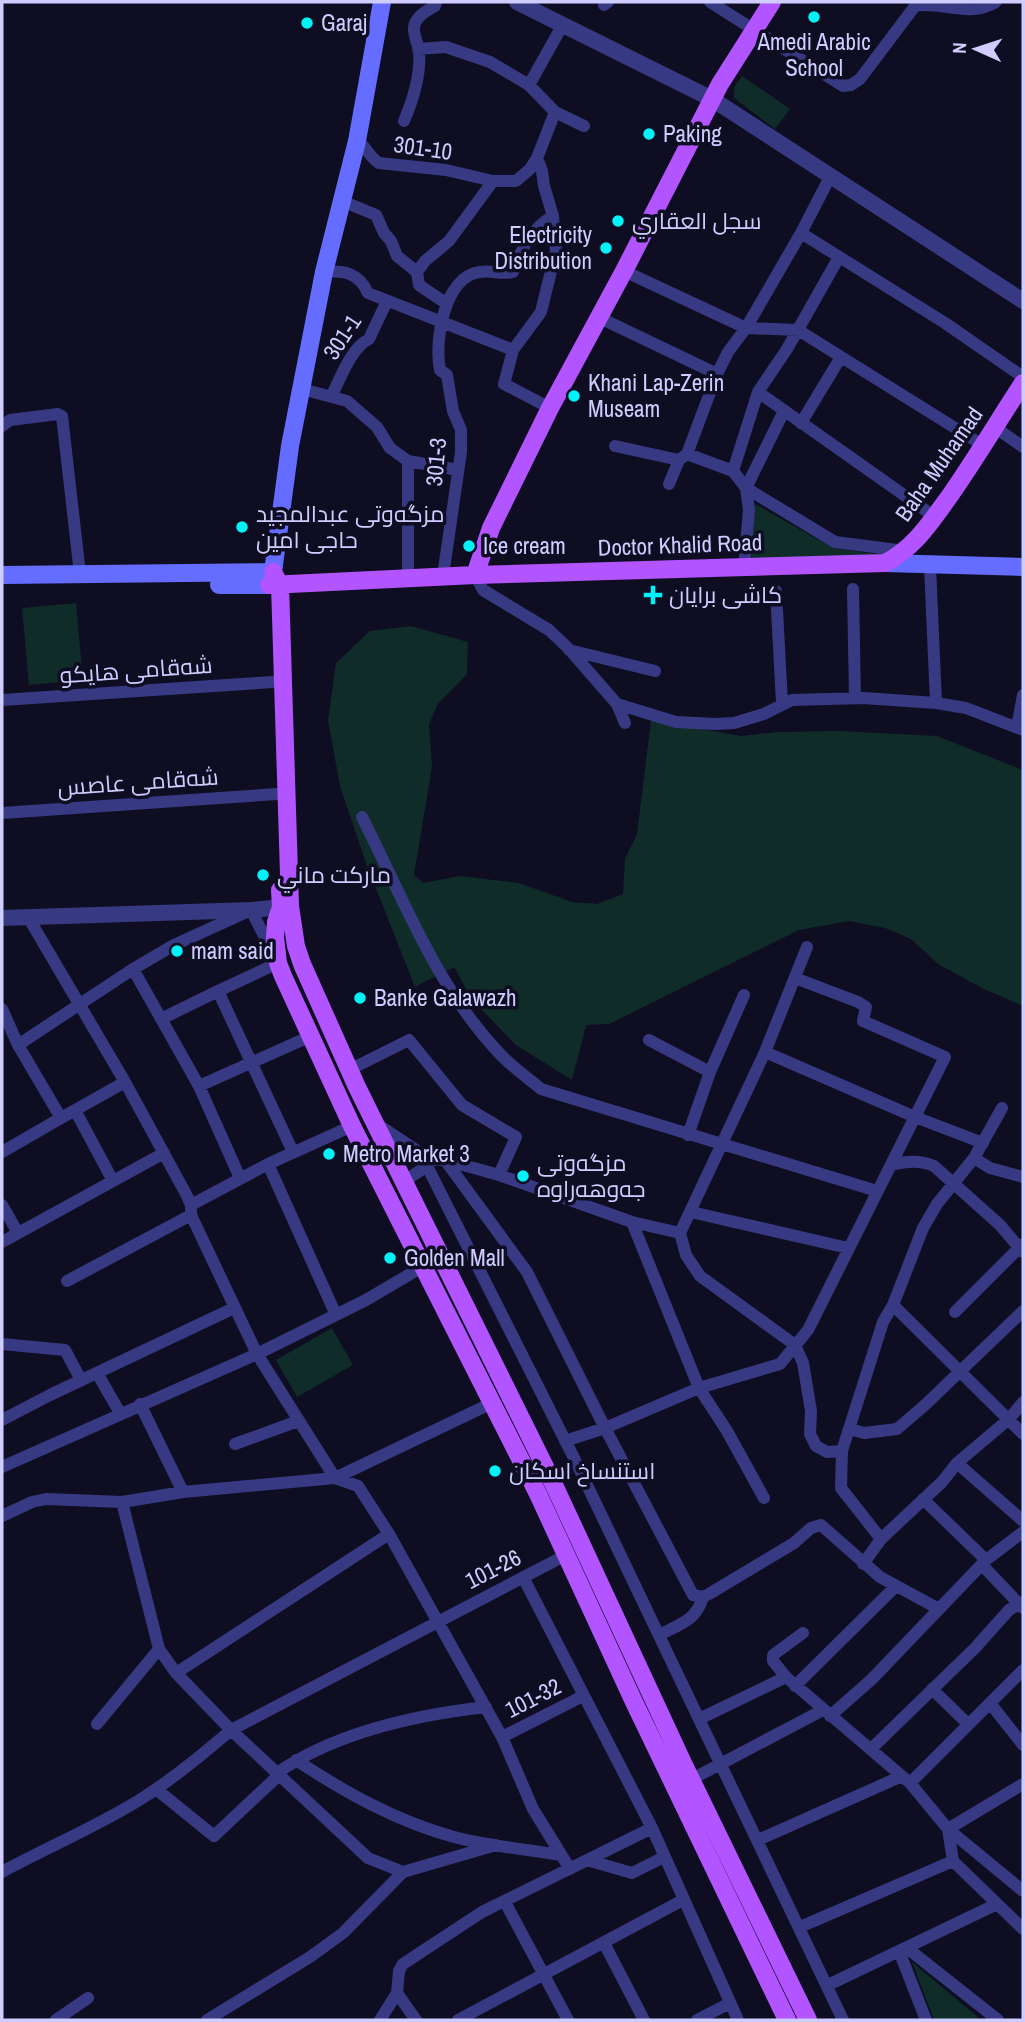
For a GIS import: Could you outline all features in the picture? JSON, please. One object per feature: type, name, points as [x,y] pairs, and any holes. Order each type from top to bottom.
[{"type":"main road","points":[[382,2],[357,141],[324,272],[290,446],[274,580],[276,794],[286,907],[299,954],[349,1070],[561,1500],[808,2020]]},
{"type":"main road","points":[[476,572],[491,528],[550,408],[712,99],[772,2]]},
{"type":"main road","name":"Baha Muhamad","points":[[885,563],[905,551],[935,517],[1022,385]]},
{"type":"main road","points":[[885,563],[1023,567]]},
{"type":"main road","name":"Doctor Khalid Road","points":[[476,572],[885,563]]},
{"type":"main road","points":[[2,575],[80,574],[274,580],[408,570],[476,572]]},
{"type":"main road","points":[[2,587],[476,572]]},
{"type":"main road","points":[[274,580],[286,907],[276,922],[278,963],[352,1126],[545,1510],[787,2020]]},
{"type":"main road","points":[[278,963],[299,954]]},
{"type":"main road","points":[[545,1510],[561,1500]]},
{"type":"street","points":[[404,121],[413,101],[419,62],[414,30],[416,21],[435,6],[436,2]]},
{"type":"street","points":[[517,2],[712,99],[1023,301]]},
{"type":"street","points":[[710,2],[843,86],[860,79],[915,6],[922,2],[978,8],[996,2]]},
{"type":"street","points":[[529,85],[562,26]]},
{"type":"street","points":[[418,49],[446,47],[490,62],[529,85],[555,112],[584,126]]},
{"type":"street","points":[[417,272],[425,261],[449,241],[493,181],[516,181],[530,169],[555,112]]},
{"type":"street","name":"301-10","points":[[357,141],[365,145],[373,160],[379,163],[446,170],[493,181]]},
{"type":"street","points":[[537,158],[553,216],[556,251],[541,312],[513,350],[504,384],[550,408]]},
{"type":"street","points":[[670,484],[728,352],[746,328],[831,175]]},
{"type":"street","points":[[342,201],[376,215],[397,256],[417,272],[419,285],[447,304]]},
{"type":"street","name":"301-3","points":[[444,569],[461,430],[453,411],[447,374],[440,370],[437,357],[441,323],[447,304],[464,278],[480,272],[513,272],[525,241],[543,222],[553,216]]},
{"type":"street","points":[[801,233],[945,323],[1022,385]]},
{"type":"street","points":[[733,471],[758,392],[798,330],[839,257]]},
{"type":"street","points":[[324,272],[344,270],[364,284],[369,293],[513,350]]},
{"type":"street","points":[[624,271],[746,328],[798,330],[984,446]]},
{"type":"street","name":"301-1","points":[[332,395],[350,360],[363,342],[369,339],[387,301]]},
{"type":"street","points":[[598,317],[717,374]]},
{"type":"street","points":[[801,423],[841,357]]},
{"type":"street","points":[[302,389],[347,401],[377,427],[390,447],[408,461],[458,470]]},
{"type":"street","points":[[758,392],[935,517]]},
{"type":"street","points":[[744,568],[749,510],[746,488],[784,411]]},
{"type":"street","points":[[2,426],[10,420],[58,414],[62,416],[80,574]]},
{"type":"street","points":[[996,428],[1023,447]]},
{"type":"street","points":[[615,446],[683,457],[733,471],[746,488],[835,542],[905,551]]},
{"type":"street","points":[[408,461],[408,570]]},
{"type":"street","points":[[930,566],[936,703]]},
{"type":"street","points":[[476,572],[483,590],[549,630],[569,649],[617,704],[625,723]]},
{"type":"street","points":[[853,589],[855,698]]},
{"type":"street","points":[[776,591],[782,704]]},
{"type":"street","points":[[569,649],[655,671]]},
{"type":"street","name":"شه‌قامی هایكو","points":[[2,700],[273,682]]},
{"type":"street","points":[[617,704],[676,722],[715,724],[734,723],[764,714],[792,700],[855,698],[936,703],[966,708],[1020,729],[1023,695]]},
{"type":"street","name":"شه‌قامی عاصس","points":[[2,813],[276,794]]},
{"type":"street","points":[[362,817],[412,920],[461,1007],[501,1055],[541,1089],[877,1191]]},
{"type":"street","points":[[2,918],[286,907]]},
{"type":"street","points":[[160,1019],[278,963],[251,910]]},
{"type":"street","points":[[18,1045],[174,945],[251,910]]},
{"type":"street","points":[[28,917],[164,1153],[257,1354],[335,1478],[358,1486],[389,1534],[502,1737],[533,1809],[570,1869]]},
{"type":"street","points":[[807,947],[765,1052],[680,1233],[686,1255],[700,1276],[795,1345],[803,1363],[809,1399],[810,1434],[816,1446],[827,1452],[842,1451]]},
{"type":"street","points":[[133,969],[199,1086],[240,1178]]},
{"type":"street","points":[[565,1441],[605,1428],[699,1388],[780,1364],[808,1330],[945,1057],[863,1021],[866,1007],[858,1002],[795,978]]},
{"type":"street","points":[[218,991],[293,1152]]},
{"type":"street","points":[[688,1135],[709,1072],[744,995]]},
{"type":"street","points":[[2,1009],[18,1045],[61,1118]]},
{"type":"street","points":[[199,1086],[311,1036]]},
{"type":"street","points":[[349,1070],[409,1040],[462,1105],[516,1137],[499,1175]]},
{"type":"street","points":[[649,1040],[709,1072]]},
{"type":"street","points":[[765,1052],[915,1117],[983,1143]]},
{"type":"street","points":[[2,1152],[125,1082]]},
{"type":"street","points":[[881,1539],[841,1488],[842,1451],[883,1322],[893,1305],[923,1228],[937,1204],[974,1158],[1002,1108]]},
{"type":"street","points":[[75,1110],[113,1181]]},
{"type":"street","points":[[373,1121],[429,1163],[843,2020]]},
{"type":"street","points":[[68,1281],[191,1210],[240,1178],[352,1126]]},
{"type":"street","points":[[2,1242],[164,1153]]},
{"type":"street","points":[[974,1158],[990,1168],[1023,1177]]},
{"type":"street","points":[[444,1160],[527,1272],[693,1595],[703,1597],[794,1543],[811,1528],[821,1525],[880,1577],[939,1609]]},
{"type":"street","points":[[403,1182],[429,1163],[444,1160],[499,1175],[632,1222],[680,1233]]},
{"type":"street","points":[[891,1164],[924,1162],[934,1166],[1022,1248],[956,1312]]},
{"type":"street","points":[[268,1164],[336,1315]]},
{"type":"street","points":[[2,1205],[18,1233]]},
{"type":"street","points":[[691,1212],[848,1248]]},
{"type":"street","points":[[632,1222],[699,1388],[727,1431],[764,1498]]},
{"type":"street","points":[[2,1467],[257,1354],[336,1315],[422,1267]]},
{"type":"street","points":[[893,1305],[1023,1434]]},
{"type":"street","points":[[2,1420],[234,1308]]},
{"type":"street","points":[[850,1429],[863,1433],[881,1433],[897,1429],[1023,1311]]},
{"type":"street","points":[[2,1343],[65,1350],[81,1380]]},
{"type":"street","points":[[97,1373],[120,1413]]},
{"type":"street","points":[[863,1563],[881,1539],[942,1482],[957,1463],[1009,1419],[1023,1402]]},
{"type":"street","points":[[2,1516],[32,1502],[47,1499],[122,1502],[183,1492],[335,1478],[492,1403]]},
{"type":"street","points":[[140,1404],[183,1492]]},
{"type":"street","points":[[235,1444],[298,1421]]},
{"type":"street","points":[[957,1463],[1023,1521]]},
{"type":"street","points":[[872,1748],[975,1648],[1009,1610],[1022,1605],[923,1499]]},
{"type":"street","points":[[122,1502],[159,1649],[176,1673],[231,1730],[368,1857],[403,1872]]},
{"type":"street","points":[[692,1780],[827,1713],[872,1679],[985,1563],[1023,1532]]},
{"type":"street","points":[[176,1673],[389,1534]]},
{"type":"street","name":"101-26","points":[[2,1872],[95,1826],[156,1789],[231,1730],[566,1555]]},
{"type":"street","points":[[523,1577],[652,1828],[738,2020]]},
{"type":"street","points":[[699,1718],[791,1681],[896,1586]]},
{"type":"street","points":[[659,1635],[692,1618],[700,1610],[703,1597]]},
{"type":"street","points":[[803,1633],[773,1655],[773,1661],[827,1713],[906,1779],[948,1829],[1023,1891]]},
{"type":"street","points":[[97,1724],[159,1649]]},
{"type":"street","points":[[758,1840],[906,1779],[1021,1677]]},
{"type":"street","points":[[932,1689],[968,1724]]},
{"type":"street","name":"101-32","points":[[502,1737],[583,1696]]},
{"type":"street","points":[[990,1703],[1023,1745]]},
{"type":"street","points":[[156,1789],[214,1836],[278,1774],[315,1750],[371,1731],[442,1712],[486,1707]]},
{"type":"street","points":[[296,1760],[353,1797],[408,1822],[455,1837],[560,1855]]},
{"type":"street","points":[[948,1829],[1023,1784]]},
{"type":"street","points":[[380,2020],[397,1993],[399,1971],[403,1964],[482,1912],[652,1828]]},
{"type":"street","points":[[948,1829],[953,1861],[1023,1929]]},
{"type":"street","points":[[207,2020],[310,1957],[353,1924],[403,1872],[496,1845]]},
{"type":"street","points":[[587,1860],[632,1873],[664,1857]]},
{"type":"street","points":[[800,1927],[953,1861]]},
{"type":"street","points":[[458,2020],[683,1900]]},
{"type":"street","points":[[505,1902],[568,2020]]},
{"type":"street","points":[[828,1985],[998,1904]]},
{"type":"street","points":[[604,1943],[645,2020]]},
{"type":"street","points":[[903,1949],[995,2019]]},
{"type":"street","points":[[903,1949],[926,2020]]},
{"type":"street","points":[[397,1993],[416,2020]]},
{"type":"street","points":[[56,2020],[88,1998]]},
{"type":"street","points":[[697,2020],[730,2003]]},
{"type":"green space","points":[[742,76],[790,109],[775,129],[734,98],[734,87]]},
{"type":"green space","points":[[755,504],[833,548],[882,555],[751,562]]},
{"type":"green space","points":[[76,603],[83,680],[29,685],[22,608]]},
{"type":"green space","points":[[411,626],[468,642],[467,674],[438,704],[429,724],[432,767],[414,875],[423,883],[460,876],[519,883],[572,902],[597,904],[623,894],[625,859],[637,834],[651,720],[741,736],[778,732],[839,731],[937,736],[1023,770],[1023,1006],[938,964],[911,939],[885,928],[849,921],[799,930],[609,1024],[586,1025],[572,1080],[516,1045],[473,1001],[454,967],[415,987],[366,863],[340,786],[328,720],[336,663],[370,631]]},
{"type":"green space","points":[[332,1328],[353,1365],[297,1397],[276,1360]]},
{"type":"green space","points":[[912,1962],[978,2017],[976,2020],[934,2020]]},
{"type":"place","name":"Amedi Arabic School","points":[[814,17]]},
{"type":"place","name":"Garaj","points":[[307,23]]},
{"type":"place","name":"Paking","points":[[649,134]]},
{"type":"place","name":"سجل العقاري","points":[[618,221]]},
{"type":"place","name":"Electricity Distribution","points":[[606,248]]},
{"type":"place","name":"Khani Lap-Zerin Museam","points":[[574,396]]},
{"type":"place","name":"مزگه‌وتی عبدالمجید حاجی امین","points":[[242,527]]},
{"type":"place","name":"Ice cream","points":[[469,546]]},
{"type":"place","name":"كاشی برایان","points":[[653,595]]},
{"type":"place","name":"مارکت ماني","points":[[263,875]]},
{"type":"place","name":"mam said","points":[[177,951]]},
{"type":"place","name":"Banke Galawazh","points":[[360,998]]},
{"type":"place","name":"Metro Market 3","points":[[329,1154]]},
{"type":"place","name":"مزگه‌وتی جه‌وهه‌راوه","points":[[523,1176]]},
{"type":"place","name":"Golden Mall","points":[[390,1258]]},
{"type":"place","name":"استنساخ اسکان","points":[[495,1471]]}]
